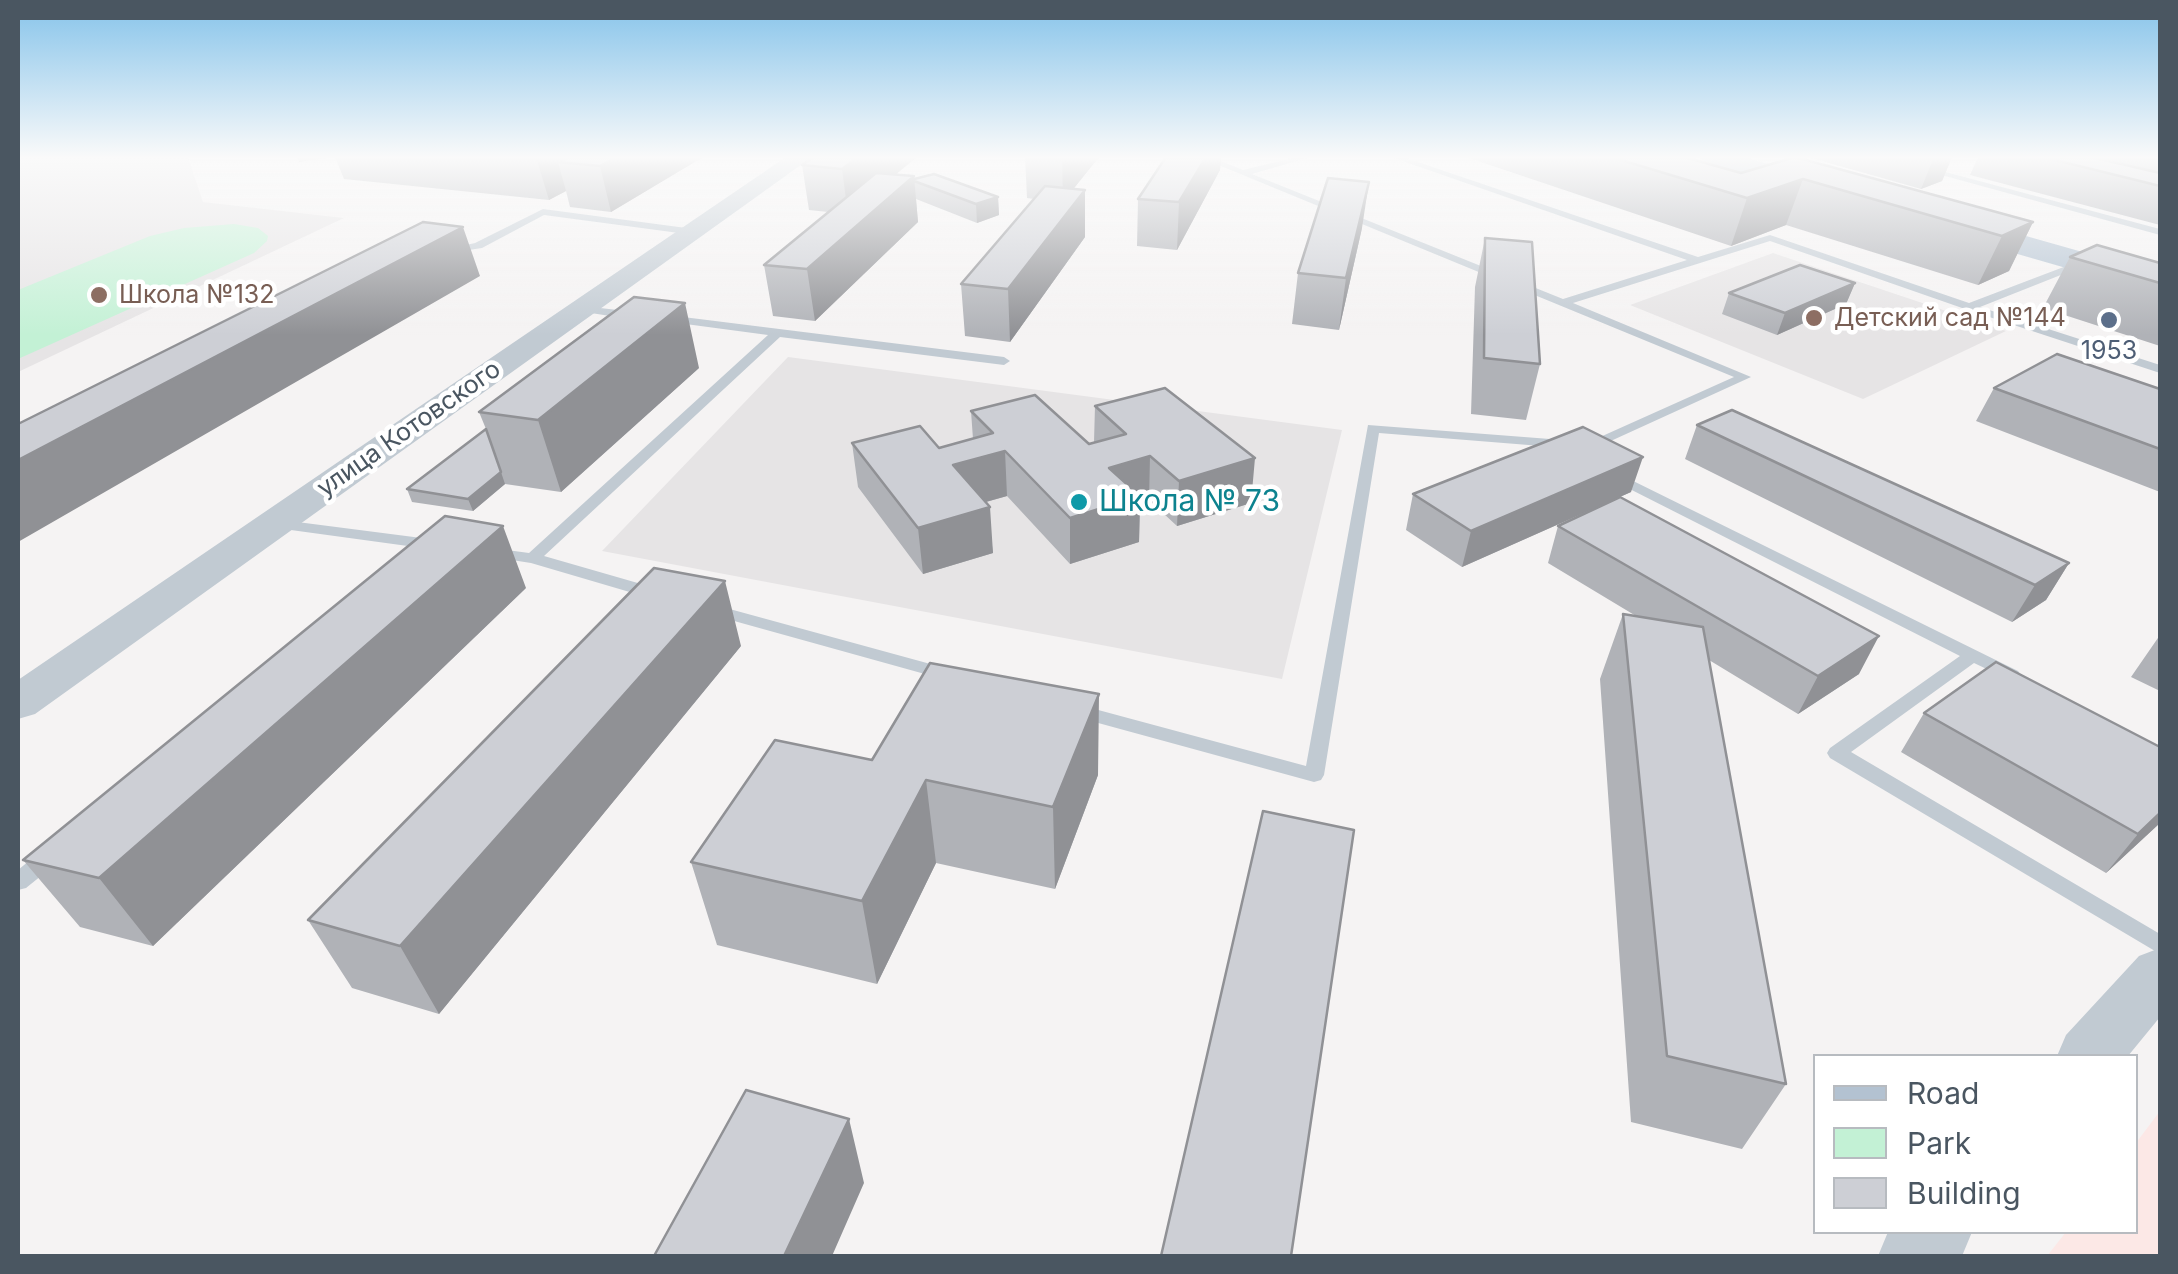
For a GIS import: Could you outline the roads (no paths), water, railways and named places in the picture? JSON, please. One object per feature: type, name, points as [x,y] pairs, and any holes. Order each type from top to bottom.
[{"type":"main road","points":[[1921,216],[2160,285]]},
{"type":"street","name":"улица Котовского","points":[[18,703],[716,216]]},
{"type":"street","points":[[2091,1054],[2160,974]]},
{"type":"street","points":[[1915,1256],[1934,1234]]},
{"type":"lane","points":[[430,259],[447,250],[478,246],[534,216]]},
{"type":"lane","points":[[577,216],[694,232]]},
{"type":"lane","points":[[1064,706],[1314,775],[1373,428],[1590,446],[1745,377],[1349,216]]},
{"type":"lane","points":[[1570,216],[1698,260]]},
{"type":"lane","points":[[2102,216],[2160,232]]},
{"type":"lane","points":[[1562,303],[1770,238],[2160,370]]},
{"type":"lane","points":[[1969,308],[2082,263]]},
{"type":"lane","points":[[582,309],[1004,361]]},
{"type":"lane","points":[[533,558],[777,333]]},
{"type":"lane","points":[[1547,442],[2024,681]]},
{"type":"lane","points":[[274,524],[454,551],[533,558],[678,600],[666,612]]},
{"type":"lane","points":[[698,606],[967,680]]},
{"type":"lane","points":[[1973,656],[1838,752],[2160,945]]},
{"type":"lane","points":[[18,882],[63,846]]},
{"type":"place","name":"Школа №132","points":[[99,295]]},
{"type":"place","name":"Детский сад №144","points":[[1814,318]]},
{"type":"place","name":"1953","points":[[2109,320]]},
{"type":"place","name":"Школа № 73","points":[[1079,502]]}]
